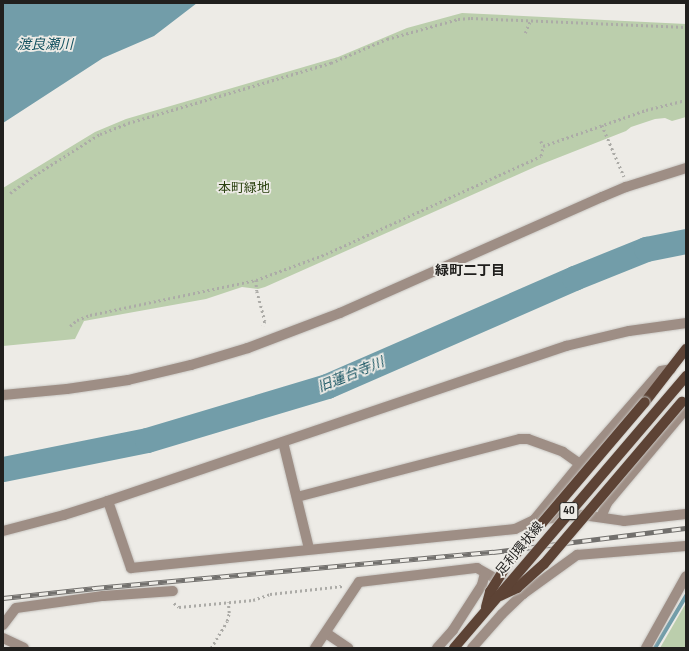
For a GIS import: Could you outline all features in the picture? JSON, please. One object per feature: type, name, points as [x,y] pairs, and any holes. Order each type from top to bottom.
[{"type":"main road","points":[[485,611],[490,592],[508,563],[645,402],[686,348]]},
{"type":"main road","name":"足利環状線","points":[[454,648],[686,376]]},
{"type":"main road","points":[[496,598],[517,588],[544,564],[685,403]]},
{"type":"street","points":[[3,396],[128,380],[191,366],[248,348],[340,313],[608,194],[686,168]]},
{"type":"street","points":[[3,531],[64,516],[566,346],[629,332],[686,323]]},
{"type":"street","points":[[534,520],[580,464],[661,371],[671,369]]},
{"type":"street","points":[[601,517],[608,503],[685,403]]},
{"type":"street","points":[[297,497],[520,439],[528,439],[563,452],[580,464]]},
{"type":"street","points":[[284,442],[309,549]]},
{"type":"street","points":[[108,501],[131,568],[515,529],[534,520],[583,515],[624,521],[686,514]]},
{"type":"street","points":[[472,648],[502,614],[523,594],[577,555],[686,546]]},
{"type":"street","points":[[316,648],[359,582],[477,568],[523,594]]},
{"type":"street","points":[[437,648],[453,630],[482,585],[485,573]]},
{"type":"street","points":[[646,648],[686,576]]},
{"type":"street","points":[[3,625],[16,608],[103,596],[169,591]]},
{"type":"street","points":[[326,633],[348,648]]},
{"type":"street","points":[[3,638],[24,648]]},
{"type":"path","points":[[10,193],[38,173],[100,134],[128,123],[331,64],[386,39],[458,19],[686,27]]},
{"type":"path","points":[[524,33],[530,21]]},
{"type":"path","points":[[543,146],[646,110],[686,100]]},
{"type":"path","points":[[602,125],[624,176]]},
{"type":"path","points":[[70,326],[76,320],[90,315],[256,280],[326,254],[541,156],[543,146],[541,141]]},
{"type":"path","points":[[256,280],[257,291],[265,321],[263,326]]},
{"type":"path","points":[[169,591],[179,607],[253,600],[270,594],[346,585]]},
{"type":"path","points":[[211,648],[228,621],[230,613],[228,602]]},
{"type":"green space","name":"本町緑地","points":[[462,13],[686,24],[686,117],[672,121],[665,118],[655,119],[631,127],[626,131],[537,166],[265,287],[258,289],[242,287],[206,299],[84,321],[75,339],[3,346],[3,188],[95,132],[126,119],[338,57],[407,28]]},
{"type":"green space","points":[[686,603],[686,648],[660,648]]},
{"type":"water","name":"渡良瀬川","points":[[3,3],[197,3],[154,36],[103,58],[3,123]]},
{"type":"waterway","name":"旧蓮台寺川","points":[[3,469],[147,440],[327,386],[574,278],[646,249],[686,241]]},
{"type":"waterway","points":[[655,648],[686,596]]},
{"type":"railway","points":[[3,598],[95,588],[493,552],[686,528]]},
{"type":"district","name":"緑町二丁目","points":[[470,271]]}]
